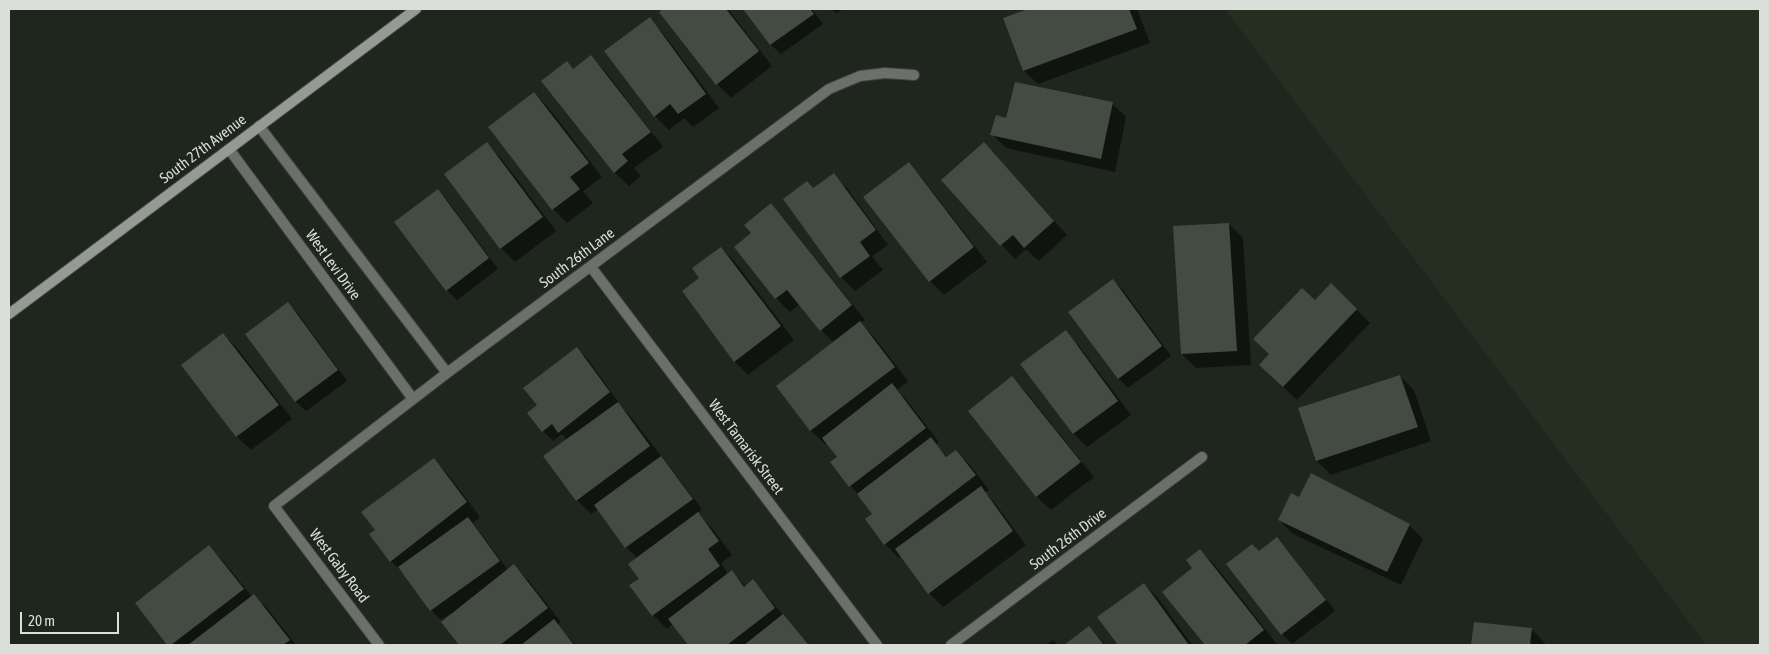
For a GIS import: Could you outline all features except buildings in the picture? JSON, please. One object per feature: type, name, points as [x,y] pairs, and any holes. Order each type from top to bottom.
[{"type":"main road","name":"South 27th Avenue","points":[[9,314],[416,9]]},
{"type":"street","name":"South 26th Lane","points":[[274,506],[447,373],[830,89],[860,76],[885,72],[914,75]]},
{"type":"street","name":"West Levi Drive","points":[[259,126],[447,373]]},
{"type":"street","name":"West Levi Drive","points":[[229,149],[413,399]]},
{"type":"street","name":"West Tamarisk Street","points":[[590,267],[877,645]]},
{"type":"street","name":"South 26th Drive","points":[[951,645],[1202,457]]},
{"type":"street","name":"West Gaby Road","points":[[274,506],[379,645]]},
{"type":"shaded area","points":[[1225,9],[1760,9],[1760,645],[1706,645]]}]
